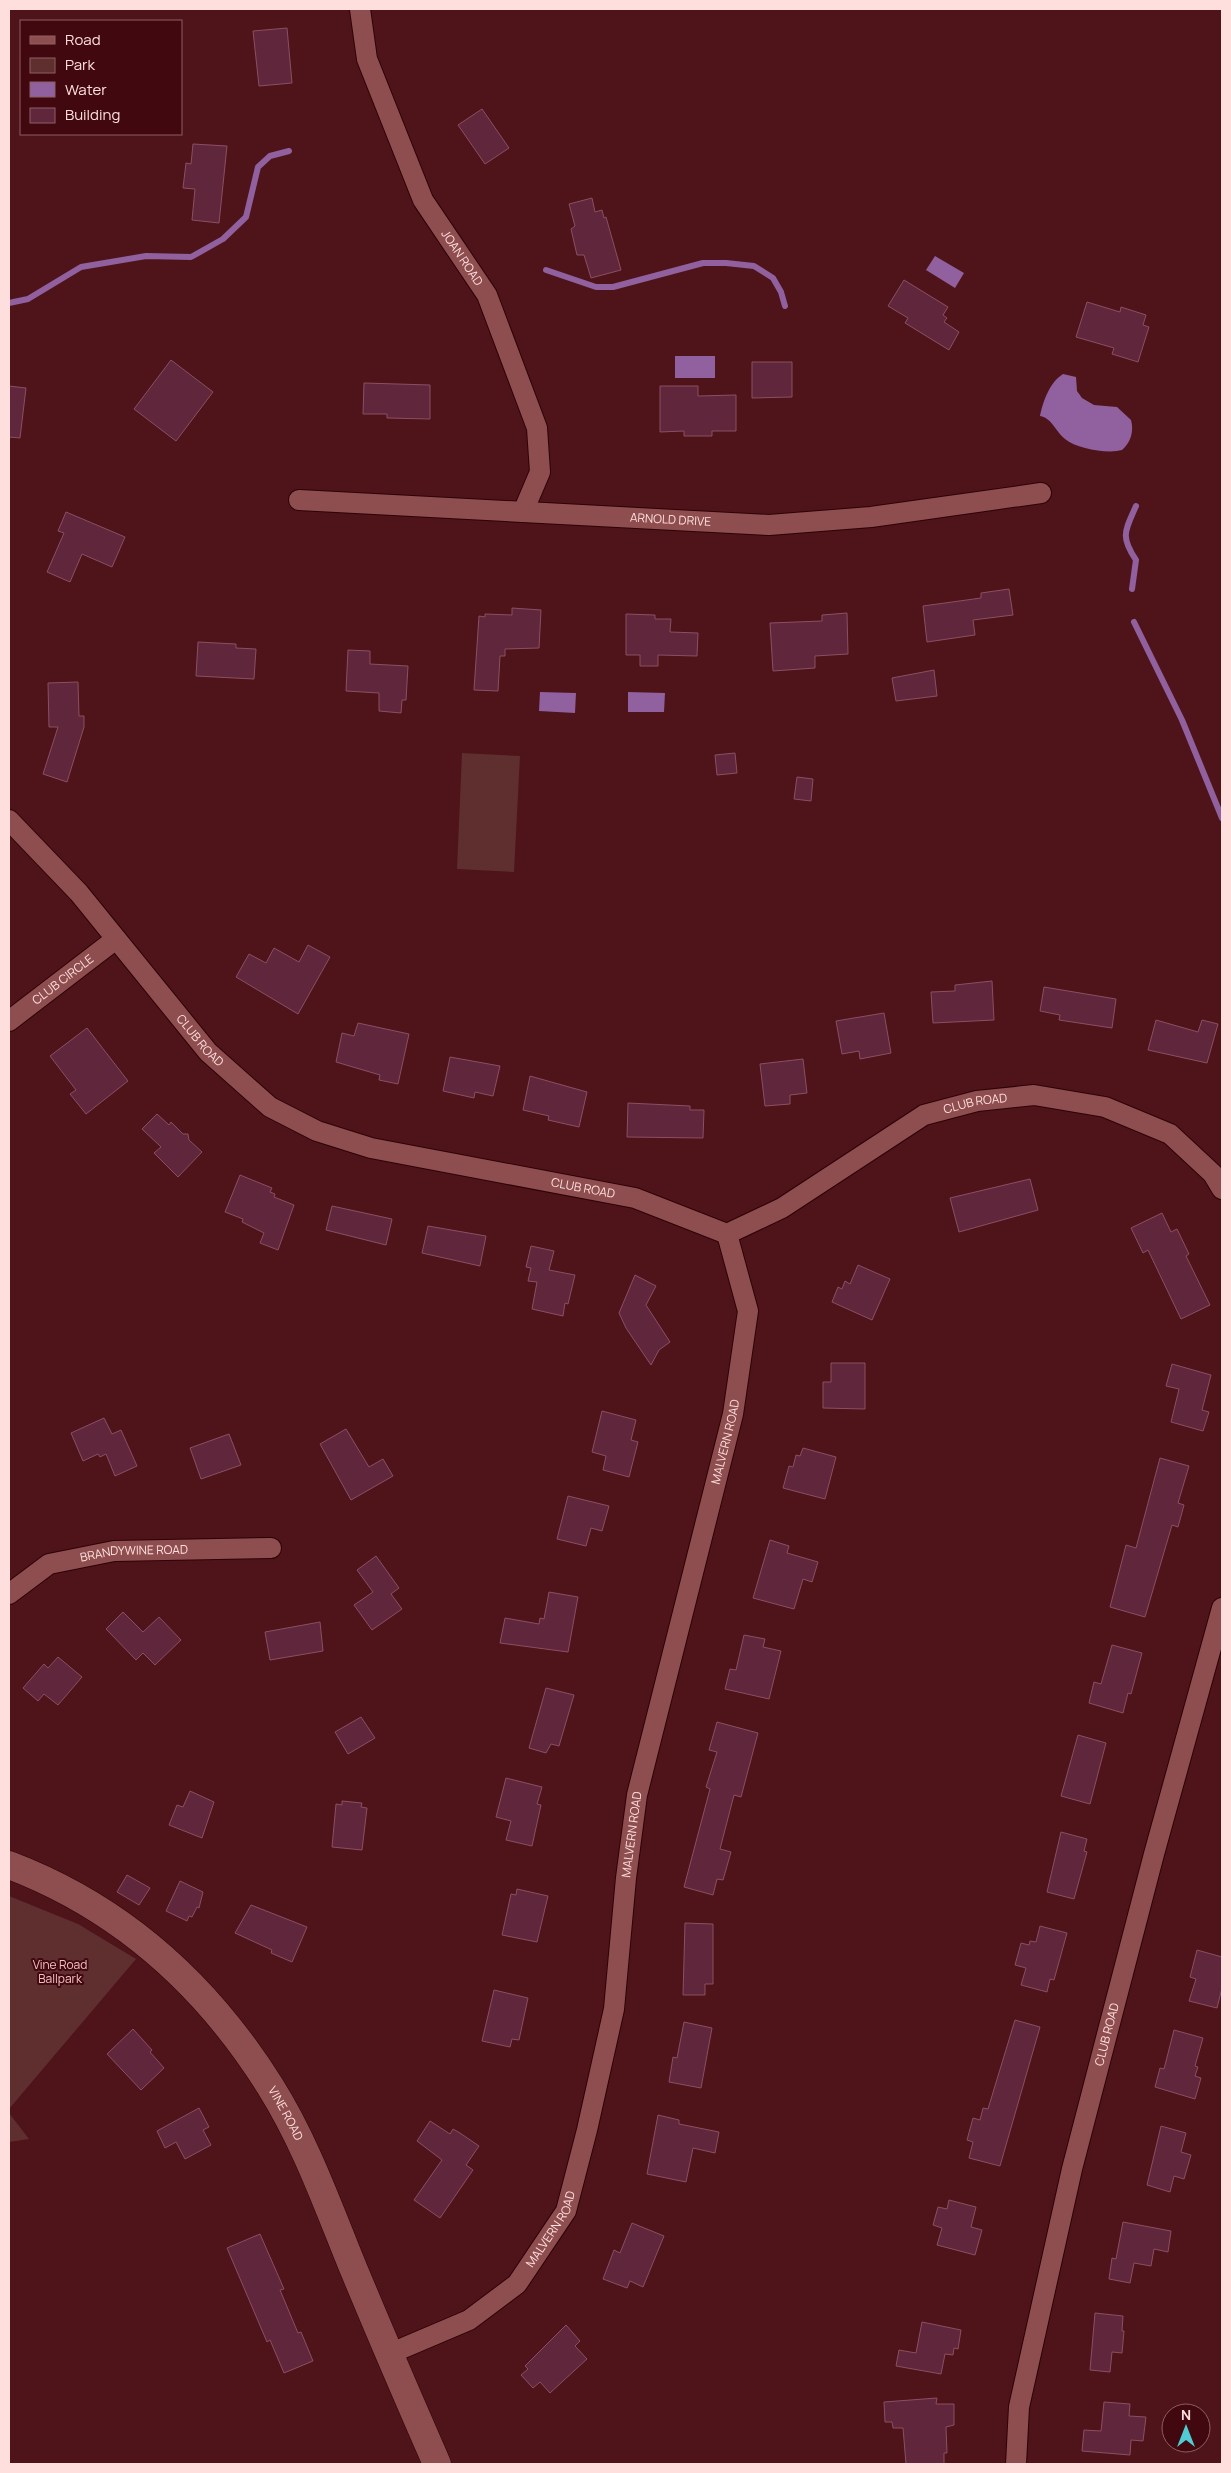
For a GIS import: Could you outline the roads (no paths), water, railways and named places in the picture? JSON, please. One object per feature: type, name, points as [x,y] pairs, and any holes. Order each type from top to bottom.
[{"type":"street","name":"JOAN ROAD","points":[[360,9],[367,59],[424,200],[487,295],[537,428],[540,472],[523,512]]},
{"type":"street","name":"ARNOLD DRIVE","points":[[299,500],[769,525],[871,517],[1041,493]]},
{"type":"street","name":"CLUB ROAD","points":[[9,820],[79,893],[208,1052],[270,1107],[318,1131],[371,1148],[635,1198],[727,1234],[782,1208],[924,1115],[977,1101],[1034,1095],[1105,1107],[1170,1134],[1213,1174],[1222,1189]]},
{"type":"street","name":"CLUB CIRCLE","points":[[9,1021],[116,939]]},
{"type":"street","name":"MALVERN ROAD","points":[[389,2354],[469,2320],[517,2284],[566,2211],[587,2130],[614,2009],[626,1878],[637,1794],[733,1414],[748,1311],[727,1234]]},
{"type":"street","name":"BRANDYWINE ROAD","points":[[9,1594],[49,1564],[114,1551],[271,1548]]},
{"type":"street","name":"CLUB ROAD","points":[[1016,2464],[1019,2407],[1072,2169],[1154,1854],[1222,1608]]},
{"type":"street","name":"VINE ROAD","points":[[9,1865],[31,1873],[91,1904],[148,1945],[195,1986],[233,2031],[271,2087],[309,2162],[437,2464]]},
{"type":"water","points":[[935,256],[964,273],[955,288],[926,270]]},
{"type":"water","points":[[675,356],[715,356],[715,378],[675,378]]},
{"type":"water","points":[[1063,374],[1076,377],[1077,391],[1082,398],[1094,405],[1117,407],[1131,420],[1131,436],[1122,450],[1101,451],[1077,446],[1065,439],[1048,419],[1040,416],[1048,392],[1058,377]]},
{"type":"water","points":[[540,692],[576,693],[575,713],[539,711]]},
{"type":"water","points":[[628,692],[665,693],[664,712],[628,712]]},
{"type":"waterway","points":[[9,303],[28,299],[81,267],[146,256],[191,257],[223,239],[246,217],[258,167],[270,156],[289,151]]},
{"type":"waterway","points":[[546,270],[596,287],[613,287],[703,263],[754,266],[773,278],[781,292],[785,306]]},
{"type":"waterway","points":[[1132,589],[1136,560],[1128,545],[1126,533],[1136,506]]},
{"type":"waterway","points":[[1134,622],[1182,720],[1222,818]]},
{"type":"park label","name":"Vine Road Ballpark","points":[[60,1972]]}]
